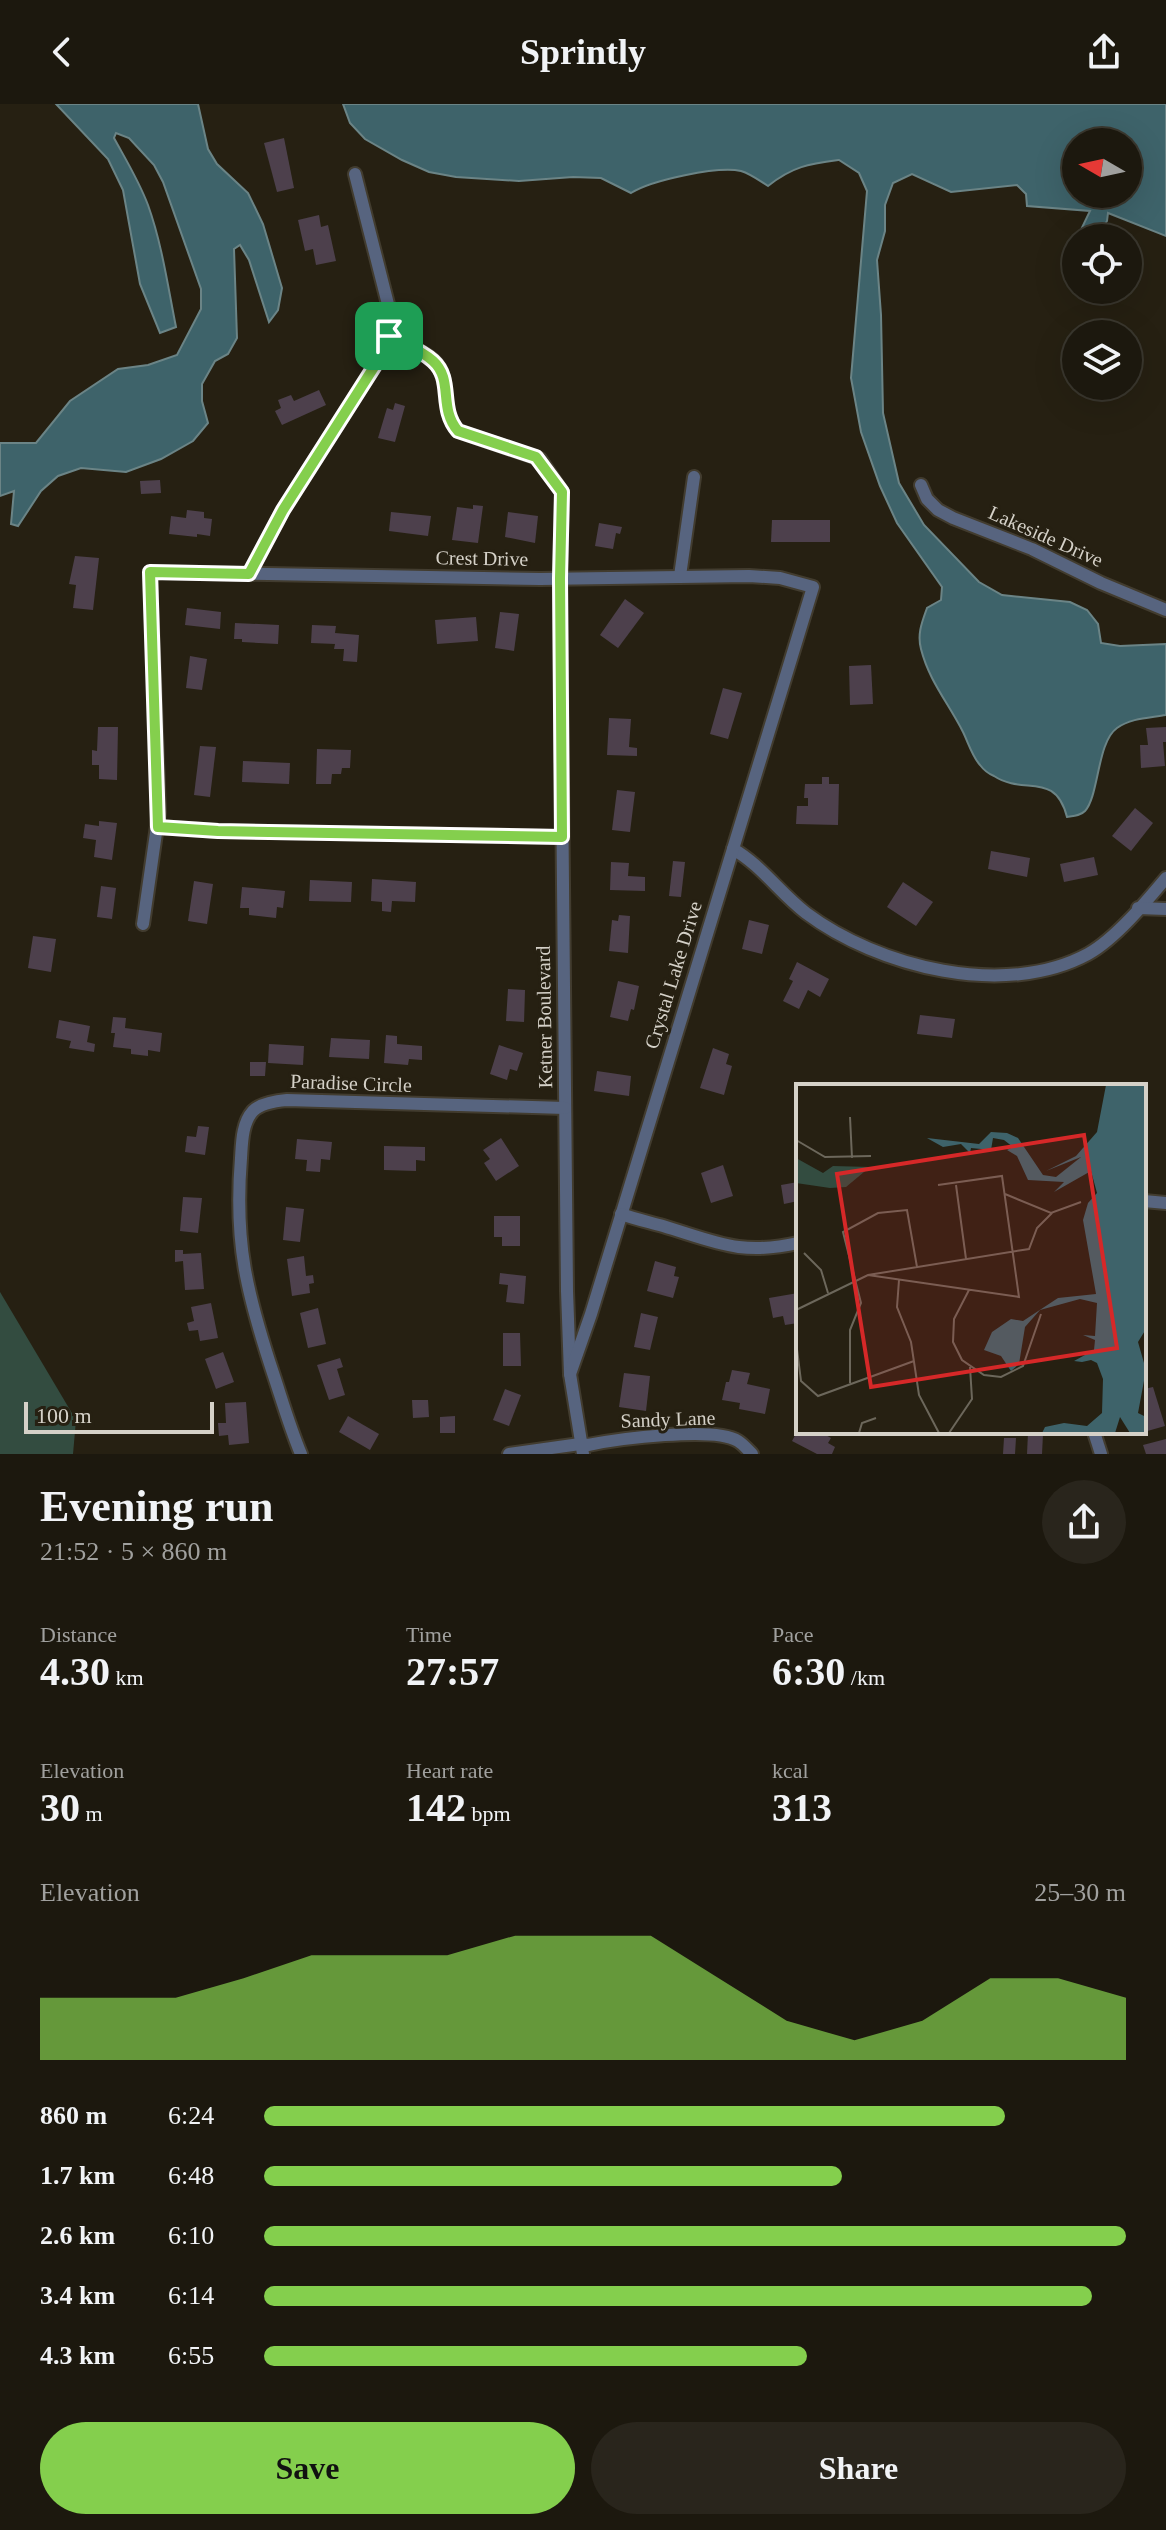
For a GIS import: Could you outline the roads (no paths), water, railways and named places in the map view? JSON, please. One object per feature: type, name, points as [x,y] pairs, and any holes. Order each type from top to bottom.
[{"type":"street","points":[[249,574],[283,510],[388,345],[391,316],[355,174]]},
{"type":"street","name":"Ketner Boulevard","points":[[389,336],[418,351],[437,366],[445,386],[449,421],[458,431],[540,459],[562,492],[562,837],[570,1374],[581,1449]]},
{"type":"street","points":[[680,576],[694,477]]},
{"type":"street","name":"Lakeside Drive","points":[[921,485],[927,499],[953,518],[1032,549],[1166,610]]},
{"type":"street","name":"Crest Drive","points":[[158,827],[150,572],[780,578],[813,587]]},
{"type":"street","name":"Crystal Lake Drive","points":[[570,1374],[813,587]]},
{"type":"street","points":[[143,924],[158,827],[218,831],[562,837]]},
{"type":"street","points":[[733,849],[760,869],[806,913],[832,928],[889,956],[957,972],[1008,975],[1056,968],[1088,954],[1102,944],[1166,878]]},
{"type":"street","points":[[1138,908],[1166,909]]},
{"type":"street","name":"Paradise Circle","points":[[301,1454],[257,1326],[243,1269],[239,1224],[240,1171],[243,1138],[252,1112],[262,1105],[287,1100],[565,1108]]},
{"type":"street","points":[[1146,1201],[1166,1203]]},
{"type":"street","points":[[621,1214],[747,1250],[796,1243]]},
{"type":"street","points":[[1095,1434],[1101,1454]]},
{"type":"street","name":"Sandy Lane","points":[[581,1449],[710,1435],[738,1441],[752,1454]]},
{"type":"street","points":[[509,1454],[581,1449]]},
{"type":"water","points":[[56,104],[198,104],[208,149],[217,164],[248,193],[263,224],[282,288],[278,310],[269,322],[249,260],[240,245],[234,249],[237,338],[228,354],[215,361],[202,384],[202,401],[208,423],[193,441],[161,459],[126,472],[81,468],[58,476],[41,491],[18,526],[11,524],[14,491],[0,496],[0,443],[36,443],[70,401],[118,369],[148,365],[177,355],[201,309],[201,289],[163,182],[154,165],[129,138],[116,133],[114,138],[148,205],[161,250],[176,327],[160,333],[140,284],[123,190],[108,159]]},
{"type":"water","points":[[343,104],[1166,104],[1166,236],[1108,213],[1105,224],[1084,224],[1090,211],[1027,206],[1026,194],[1017,185],[951,192],[912,174],[893,183],[885,205],[885,231],[877,260],[883,413],[899,483],[924,525],[979,582],[1002,595],[1070,602],[1087,610],[1098,624],[1101,643],[1120,646],[1166,644],[1166,715],[1128,722],[1110,735],[1090,804],[1077,816],[1067,817],[1062,803],[1047,789],[1005,782],[981,767],[975,757],[929,672],[920,644],[927,608],[941,600],[942,587],[897,523],[861,432],[851,378],[867,191],[859,173],[839,160],[828,161],[794,170],[768,186],[741,171],[717,170],[669,179],[631,193],[601,178],[519,181],[429,172],[365,139],[350,123]]}]
